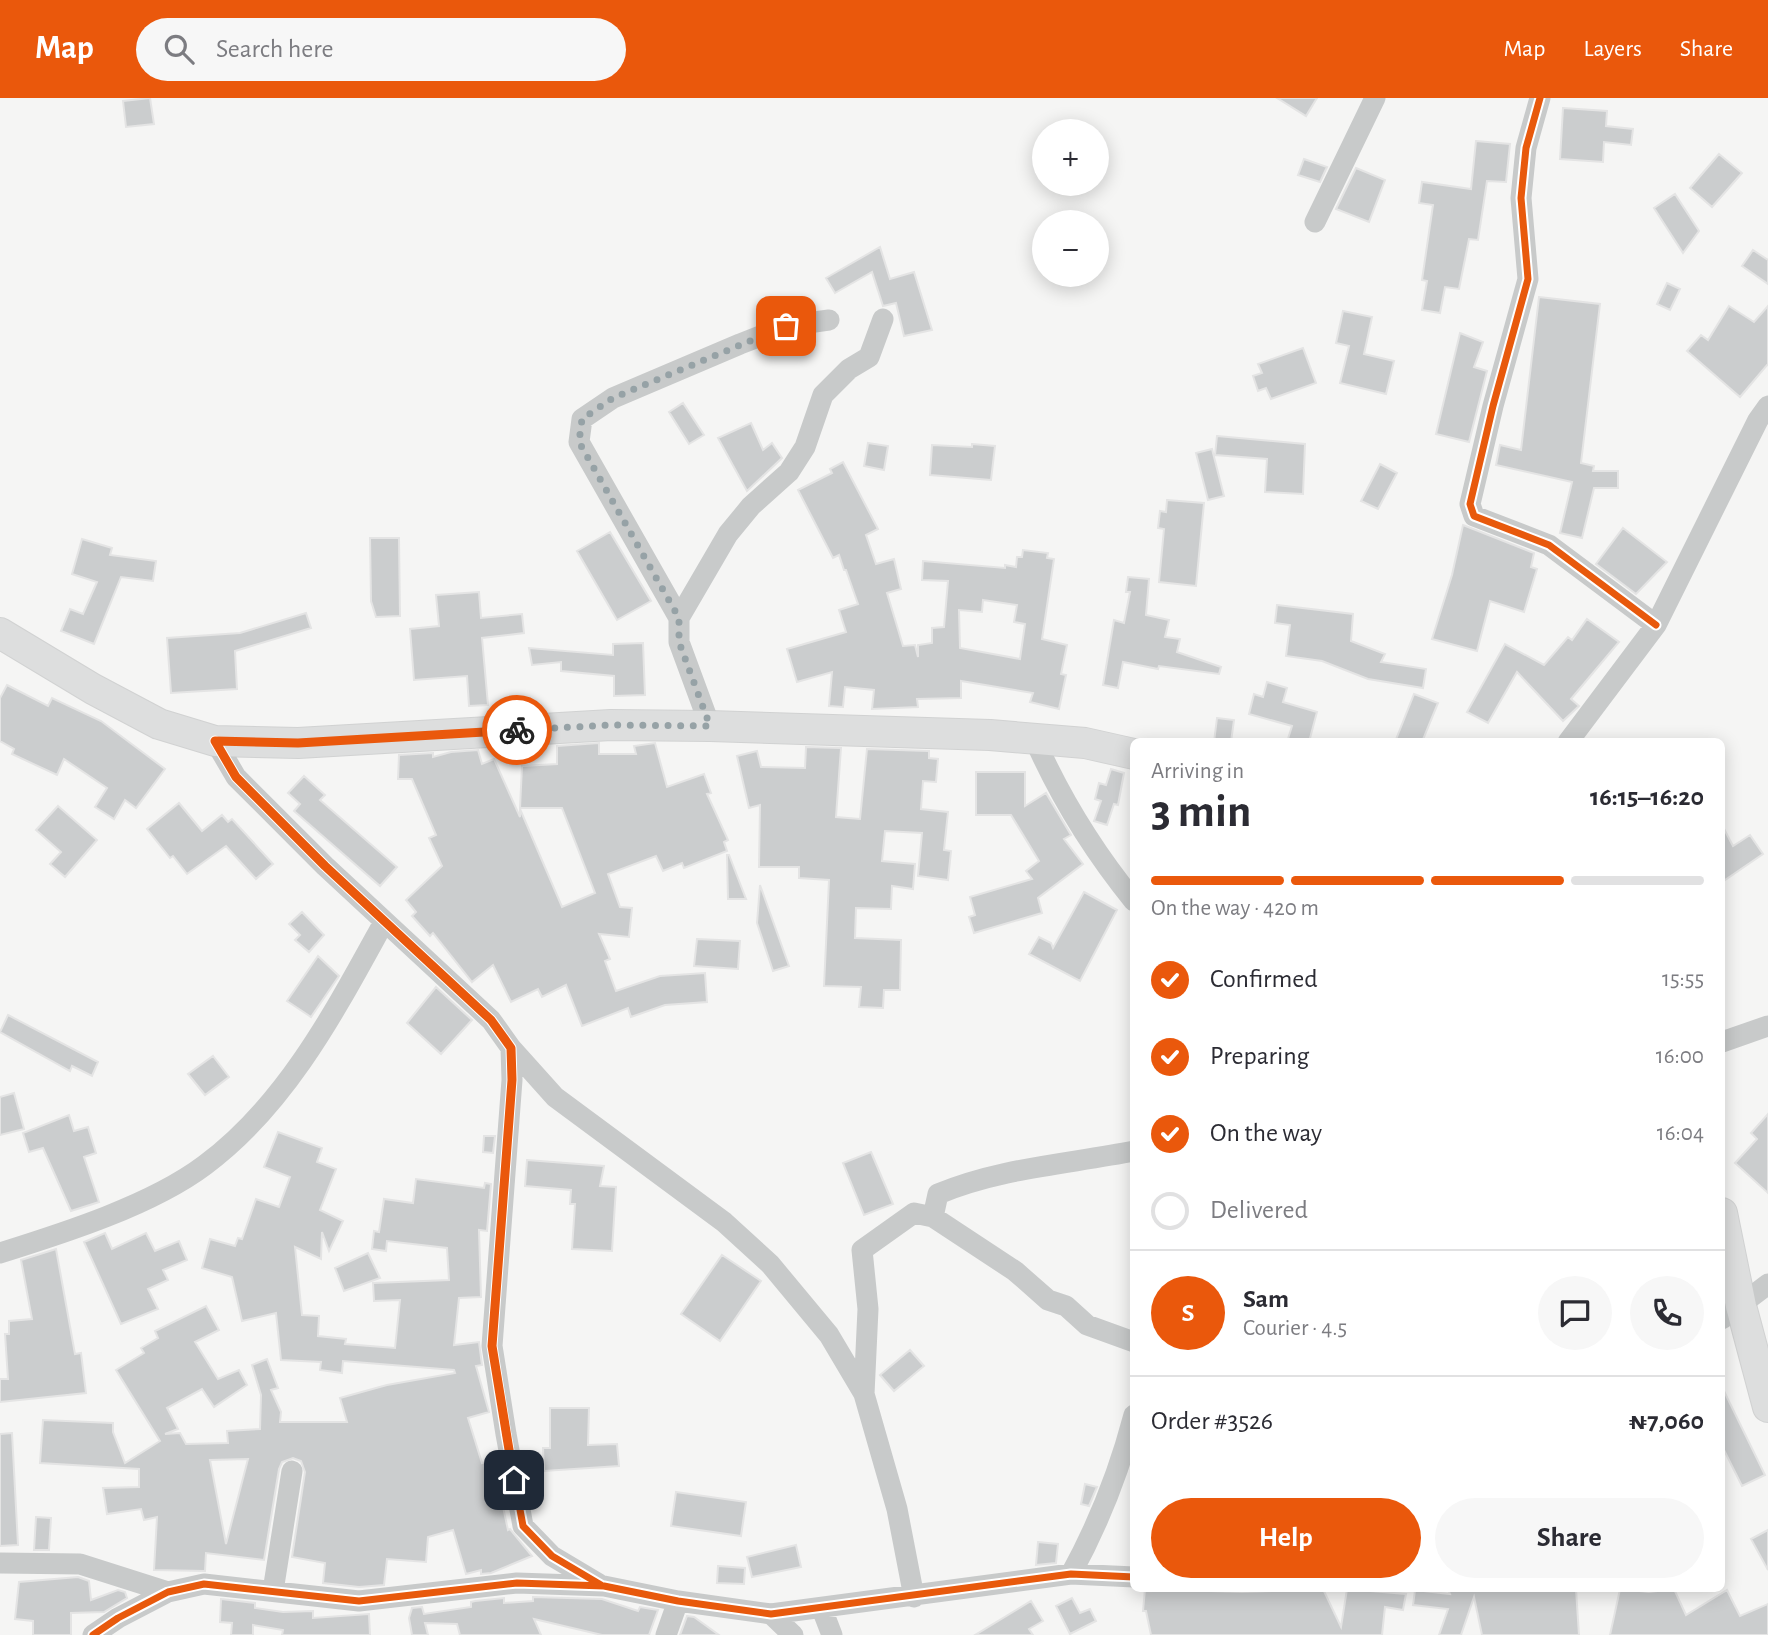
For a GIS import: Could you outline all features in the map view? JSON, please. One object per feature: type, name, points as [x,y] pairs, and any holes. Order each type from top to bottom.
[{"type":"main road","points":[[0,633],[93,689],[159,724],[215,741],[298,743],[611,725],[710,726],[1034,738],[1085,743],[1130,753]]},
{"type":"main road","points":[[1725,1243],[1732,1312],[1768,1407]]},
{"type":"street","points":[[1315,222],[1375,98]]},
{"type":"street","points":[[1540,98],[1526,148],[1521,198],[1528,279],[1469,504],[1474,516],[1487,523],[1549,545],[1656,625]]},
{"type":"street","points":[[710,726],[679,642],[679,618],[579,442],[582,419],[613,398],[740,344],[786,326],[829,320]]},
{"type":"street","points":[[679,618],[727,534],[751,506],[789,472],[805,447],[823,395],[849,369],[869,357],[883,320]]},
{"type":"street","points":[[1571,738],[1656,625],[1746,443],[1768,406]]},
{"type":"street","points":[[1034,738],[1054,782],[1101,861],[1130,896]]},
{"type":"street","points":[[215,741],[236,777],[384,922],[491,1020],[511,1048],[555,1097],[724,1222],[770,1264],[829,1335],[864,1394],[897,1509],[914,1597]]},
{"type":"street","points":[[0,1253],[153,1195],[205,1165],[256,1119],[304,1058],[384,922]]},
{"type":"street","points":[[1725,1041],[1768,1026]]},
{"type":"street","points":[[511,1048],[512,1080],[492,1346],[506,1434],[523,1526],[552,1556],[604,1586]]},
{"type":"street","points":[[933,1217],[938,1194],[961,1184],[1000,1173],[1130,1152]]},
{"type":"street","points":[[864,1394],[868,1308],[862,1250],[914,1213],[933,1217],[1016,1271],[1048,1300],[1066,1306],[1087,1325],[1130,1341]]},
{"type":"street","points":[[1732,1312],[1768,1284]]},
{"type":"street","points":[[1071,1574],[1096,1529],[1120,1469],[1130,1430]]},
{"type":"street","points":[[273,1591],[292,1471]]},
{"type":"street","points":[[0,1563],[80,1564],[169,1592]]},
{"type":"street","points":[[93,1635],[118,1618],[169,1592],[204,1584],[359,1601],[517,1583],[604,1586],[678,1601],[771,1614],[1071,1574],[1130,1577]]},
{"type":"street","points":[[666,1635],[678,1601]]},
{"type":"street","points":[[822,1609],[832,1635]]},
{"type":"street","points":[[771,1614],[793,1635]]},
{"type":"building","points":[[150,98],[154,124],[126,127],[123,101]]},
{"type":"building","points":[[1277,98],[1317,98],[1306,116]]},
{"type":"building","points":[[1563,108],[1607,111],[1606,126],[1633,129],[1631,145],[1604,142],[1603,162],[1560,159]]},
{"type":"building","points":[[1476,141],[1510,144],[1506,182],[1487,181],[1478,240],[1469,239],[1459,289],[1445,287],[1440,313],[1422,310],[1427,281],[1422,280],[1433,205],[1419,203],[1422,182],[1471,189]]},
{"type":"building","points":[[1719,154],[1742,173],[1712,207],[1690,188]]},
{"type":"building","points":[[1304,159],[1327,167],[1320,182],[1298,175]]},
{"type":"building","points":[[1356,168],[1385,180],[1369,222],[1336,209]]},
{"type":"building","points":[[1675,194],[1699,231],[1683,253],[1654,208]]},
{"type":"building","points":[[880,247],[890,279],[914,272],[932,330],[904,336],[896,303],[883,306],[872,272],[835,293],[826,278]]},
{"type":"building","points":[[1753,250],[1768,260],[1768,284],[1742,266]]},
{"type":"building","points":[[1667,283],[1680,289],[1670,310],[1657,304]]},
{"type":"building","points":[[1539,297],[1600,304],[1581,463],[1594,466],[1593,471],[1618,471],[1618,488],[1594,488],[1582,538],[1560,533],[1572,482],[1496,465],[1500,445],[1521,450]]},
{"type":"building","points":[[1729,306],[1754,322],[1768,306],[1768,364],[1740,397],[1687,351],[1701,335],[1708,340]]},
{"type":"building","points":[[1343,311],[1372,317],[1364,354],[1394,361],[1386,394],[1340,383],[1349,346],[1336,343]]},
{"type":"building","points":[[1460,333],[1483,342],[1474,367],[1487,371],[1469,442],[1436,434]]},
{"type":"building","points":[[1303,348],[1316,383],[1271,399],[1266,388],[1258,391],[1253,376],[1262,373],[1258,364]]},
{"type":"building","points":[[683,403],[704,435],[689,444],[669,412]]},
{"type":"building","points":[[751,423],[763,450],[772,443],[782,458],[747,491],[718,438]]},
{"type":"building","points":[[1217,436],[1305,444],[1303,494],[1265,492],[1267,459],[1215,455]]},
{"type":"building","points":[[868,443],[888,446],[884,470],[864,466]]},
{"type":"building","points":[[972,444],[995,446],[991,480],[930,475],[932,445],[972,447]]},
{"type":"building","points":[[1212,449],[1224,496],[1208,500],[1196,453]]},
{"type":"building","points":[[843,462],[878,529],[866,535],[876,564],[894,559],[901,589],[887,593],[903,646],[915,645],[918,657],[918,645],[932,643],[932,628],[944,627],[948,581],[922,580],[923,561],[1016,567],[1017,557],[1022,557],[1023,550],[1048,553],[1047,558],[1054,559],[1042,639],[1067,645],[1061,674],[1066,675],[1059,709],[1030,702],[1033,693],[961,681],[961,698],[917,699],[918,707],[872,709],[874,690],[845,687],[843,707],[829,706],[832,672],[797,682],[787,649],[846,632],[839,610],[858,604],[839,555],[833,558],[798,490],[832,473],[830,469]],"holes":[[[983,600],[1017,605],[1014,622],[1025,624],[1020,659],[960,648],[959,610],[982,612]]]},
{"type":"building","points":[[1380,464],[1397,473],[1378,509],[1361,501]]},
{"type":"building","points":[[1167,500],[1204,503],[1196,586],[1159,582],[1164,529],[1158,528],[1160,511],[1166,512]]},
{"type":"building","points":[[1463,525],[1534,553],[1531,567],[1537,569],[1524,612],[1490,601],[1477,651],[1432,639],[1452,575]]},
{"type":"building","points":[[1623,528],[1667,562],[1636,594],[1596,564]]},
{"type":"building","points":[[610,532],[651,601],[617,620],[577,551]]},
{"type":"building","points":[[370,538],[399,538],[400,616],[376,617],[371,601]]},
{"type":"building","points":[[82,539],[112,548],[110,555],[156,561],[153,581],[121,577],[94,644],[61,631],[70,609],[83,614],[97,582],[72,574]]},
{"type":"building","points":[[1128,577],[1149,579],[1146,615],[1169,620],[1165,637],[1180,639],[1177,652],[1221,667],[1219,674],[1159,666],[1158,669],[1123,662],[1118,688],[1103,685],[1114,620],[1124,623],[1130,592],[1126,592]]},
{"type":"building","points":[[479,592],[481,618],[522,614],[524,633],[482,638],[488,705],[469,706],[467,676],[414,680],[410,629],[439,626],[436,595]]},
{"type":"building","points":[[1277,605],[1353,614],[1351,641],[1385,654],[1381,662],[1426,669],[1423,688],[1368,679],[1322,661],[1286,656],[1290,625],[1275,623]]},
{"type":"building","points":[[306,613],[311,628],[235,651],[237,689],[171,693],[167,638],[240,633]]},
{"type":"building","points":[[1587,619],[1619,642],[1571,699],[1579,706],[1563,721],[1517,672],[1488,723],[1467,712],[1505,644],[1544,665],[1568,637],[1572,640]]},
{"type":"building","points":[[643,643],[645,695],[614,696],[614,676],[561,671],[561,662],[532,665],[529,648],[613,655],[613,644]]},
{"type":"building","points":[[1267,682],[1287,688],[1283,702],[1317,712],[1310,738],[1288,738],[1292,726],[1249,714],[1254,694],[1263,697]]},
{"type":"building","points":[[7,685],[48,706],[52,698],[101,721],[165,769],[136,808],[125,800],[114,819],[95,807],[107,788],[64,759],[57,775],[12,754],[14,749],[0,741],[0,698]]},
{"type":"building","points":[[1414,694],[1438,703],[1424,738],[1397,738]]},
{"type":"building","points":[[1217,718],[1234,720],[1232,738],[1214,738]]},
{"type":"building","points":[[599,743],[599,754],[636,754],[634,746],[655,743],[667,787],[704,774],[711,793],[707,794],[728,840],[724,842],[727,851],[684,868],[682,863],[663,871],[656,856],[608,874],[620,907],[632,908],[629,937],[599,934],[610,959],[605,961],[616,991],[660,976],[705,973],[707,1002],[665,1005],[631,1017],[628,1008],[582,1026],[566,985],[542,997],[538,989],[511,1002],[493,965],[472,982],[433,933],[430,936],[412,916],[416,912],[406,900],[442,866],[429,838],[436,835],[412,779],[398,779],[399,755],[433,753],[433,757],[451,752],[478,750],[482,764],[494,759],[520,817],[520,809],[562,907],[595,893],[562,808],[520,808],[522,766],[557,764],[557,746]]},
{"type":"building","points":[[806,747],[841,748],[836,817],[860,819],[867,749],[929,751],[929,758],[938,759],[936,782],[923,781],[921,809],[948,812],[944,850],[951,851],[948,880],[918,876],[922,833],[885,831],[882,861],[915,864],[913,889],[892,886],[891,909],[856,908],[855,938],[901,940],[900,990],[884,990],[883,1008],[859,1007],[861,987],[824,986],[829,880],[799,878],[799,867],[759,867],[760,805],[749,808],[737,756],[757,751],[761,767],[805,768]]},
{"type":"building","points":[[1111,769],[1124,773],[1118,805],[1114,804],[1107,825],[1094,821],[1101,801],[1095,799],[1099,783],[1106,785]]},
{"type":"building","points":[[976,772],[1025,772],[1025,806],[1046,793],[1071,835],[1064,839],[1083,864],[1038,898],[1042,913],[974,933],[969,917],[975,915],[970,897],[1032,879],[1026,871],[1039,861],[1011,815],[976,815]]},
{"type":"building","points":[[304,776],[325,795],[320,800],[397,867],[380,886],[294,811],[300,804],[288,793]]},
{"type":"building","points":[[179,803],[202,831],[222,815],[228,822],[232,819],[273,864],[256,879],[226,846],[187,874],[147,829]]},
{"type":"building","points":[[58,806],[97,840],[65,877],[50,864],[61,852],[36,830]]},
{"type":"building","points":[[1725,831],[1733,846],[1750,835],[1763,854],[1725,880]]},
{"type":"building","points":[[729,855],[746,899],[728,899]]},
{"type":"building","points":[[760,885],[789,966],[773,971],[757,923]]},
{"type":"building","points":[[1084,892],[1117,910],[1080,981],[1029,954],[1039,937],[1051,943],[1053,948]]},
{"type":"building","points":[[302,912],[324,935],[309,952],[295,940],[300,935],[289,924]]},
{"type":"building","points":[[697,939],[740,941],[738,969],[694,966]]},
{"type":"building","points":[[318,956],[339,976],[311,1017],[287,1001]]},
{"type":"building","points":[[436,987],[472,1020],[441,1054],[407,1023]]},
{"type":"building","points":[[8,1015],[98,1062],[92,1076],[72,1066],[70,1071],[0,1032]]},
{"type":"building","points":[[213,1056],[229,1077],[205,1095],[188,1074]]},
{"type":"building","points":[[14,1093],[24,1129],[0,1135],[0,1097]]},
{"type":"building","points":[[1768,1114],[1768,1193],[1735,1163],[1757,1139],[1751,1133]]},
{"type":"building","points":[[69,1115],[74,1131],[88,1127],[96,1153],[84,1157],[99,1202],[71,1211],[43,1148],[29,1152],[23,1133]]},
{"type":"building","points":[[278,1132],[322,1148],[317,1162],[336,1169],[320,1210],[343,1221],[329,1251],[322,1232],[321,1259],[295,1247],[302,1315],[319,1316],[318,1336],[346,1339],[345,1344],[395,1348],[400,1300],[374,1301],[373,1283],[449,1280],[447,1248],[387,1241],[386,1251],[372,1249],[374,1231],[379,1232],[384,1199],[413,1203],[416,1179],[484,1188],[485,1183],[491,1184],[487,1231],[479,1230],[481,1297],[459,1298],[454,1345],[479,1342],[482,1365],[476,1366],[489,1412],[468,1418],[482,1463],[493,1460],[508,1530],[510,1529],[532,1556],[491,1573],[481,1574],[481,1570],[466,1574],[453,1530],[428,1537],[426,1562],[387,1559],[384,1585],[359,1587],[323,1583],[325,1563],[292,1557],[305,1472],[301,1461],[293,1458],[282,1462],[279,1469],[264,1560],[206,1553],[205,1571],[154,1570],[157,1517],[144,1520],[141,1509],[107,1514],[103,1488],[139,1487],[139,1469],[40,1463],[43,1420],[113,1423],[113,1432],[125,1463],[160,1441],[116,1370],[144,1353],[141,1348],[158,1338],[155,1331],[206,1306],[219,1330],[195,1342],[218,1379],[239,1370],[247,1385],[214,1407],[202,1389],[167,1408],[178,1429],[165,1434],[180,1433],[186,1444],[228,1443],[227,1431],[260,1429],[261,1395],[252,1365],[267,1359],[278,1388],[271,1390],[281,1412],[280,1422],[347,1422],[340,1398],[387,1385],[455,1373],[454,1370],[343,1361],[342,1373],[320,1370],[321,1362],[281,1360],[276,1313],[242,1321],[232,1277],[202,1268],[210,1239],[235,1246],[238,1238],[242,1239],[256,1199],[279,1207],[290,1177],[264,1167]],"holes":[[[248,1459],[226,1544],[210,1460]]]},
{"type":"building","points":[[484,1136],[495,1136],[493,1153],[483,1152]]},
{"type":"building","points":[[871,1152],[893,1204],[864,1215],[843,1163]]},
{"type":"building","points":[[527,1160],[604,1166],[600,1186],[616,1187],[612,1251],[572,1249],[575,1204],[570,1204],[571,1190],[525,1186]]},
{"type":"building","points":[[105,1233],[112,1249],[146,1233],[155,1251],[179,1241],[187,1260],[163,1270],[168,1280],[148,1289],[158,1309],[121,1324],[84,1242]]},
{"type":"building","points":[[56,1249],[75,1354],[81,1353],[86,1393],[0,1402],[0,1379],[8,1379],[5,1334],[9,1334],[9,1321],[32,1319],[21,1260]]},
{"type":"building","points":[[368,1253],[380,1278],[344,1291],[335,1268]]},
{"type":"building","points":[[722,1255],[761,1281],[720,1341],[681,1314]]},
{"type":"building","points":[[910,1350],[924,1366],[894,1391],[880,1375]]},
{"type":"building","points":[[1725,1393],[1765,1475],[1742,1486],[1725,1452]]},
{"type":"building","points":[[550,1408],[589,1408],[588,1445],[617,1444],[619,1466],[544,1471],[543,1448],[550,1448]]},
{"type":"building","points":[[12,1433],[18,1545],[0,1546],[0,1434]]},
{"type":"building","points":[[1085,1484],[1097,1487],[1089,1506],[1081,1504]]},
{"type":"building","points":[[676,1492],[746,1502],[741,1536],[671,1526]]},
{"type":"building","points":[[36,1517],[51,1518],[49,1550],[34,1550]]},
{"type":"building","points":[[1768,1530],[1768,1570],[1751,1539]]},
{"type":"building","points":[[1038,1542],[1058,1544],[1056,1563],[1036,1565]]},
{"type":"building","points":[[796,1545],[801,1567],[752,1577],[747,1557]]},
{"type":"building","points":[[718,1566],[745,1568],[744,1584],[717,1583]]},
{"type":"building","points":[[78,1577],[89,1581],[91,1600],[118,1590],[125,1592],[127,1598],[104,1612],[71,1613],[71,1635],[33,1635],[33,1621],[15,1619],[19,1582]]},
{"type":"building","points":[[1727,1590],[1740,1616],[1768,1604],[1768,1635],[1610,1635],[1619,1592],[1675,1592],[1686,1615]]},
{"type":"building","points":[[1145,1592],[1324,1592],[1341,1627],[1347,1592],[1406,1594],[1403,1610],[1385,1607],[1382,1635],[1151,1635],[1146,1611],[1143,1611]]},
{"type":"building","points":[[1415,1592],[1450,1594],[1449,1592],[1576,1592],[1579,1635],[1482,1635],[1474,1597],[1461,1635],[1439,1635],[1448,1609],[1413,1605]]},
{"type":"building","points":[[533,1597],[602,1599],[638,1611],[640,1607],[658,1610],[649,1635],[602,1635],[534,1619],[541,1635],[460,1635],[457,1624],[425,1623],[428,1635],[412,1635],[409,1618],[412,1608],[422,1607],[424,1614],[471,1607],[471,1602],[475,1601],[504,1598],[504,1603],[533,1601]]},
{"type":"building","points":[[1072,1598],[1080,1613],[1090,1609],[1096,1621],[1070,1634],[1056,1606]]},
{"type":"building","points":[[221,1599],[255,1603],[255,1608],[283,1612],[313,1611],[313,1618],[369,1614],[370,1635],[282,1635],[283,1630],[253,1625],[253,1635],[231,1635],[232,1623],[220,1622]]},
{"type":"building","points":[[1031,1601],[1043,1621],[1029,1629],[1033,1635],[975,1635]]},
{"type":"building","points":[[687,1616],[694,1617],[719,1635],[680,1635]]},
{"type":"cycle path","points":[[1540,98],[1526,148],[1521,198],[1528,279],[1493,406],[1470,504],[1474,516],[1549,545],[1656,625]]},
{"type":"cycle path","points":[[215,741],[236,777],[325,866],[491,1020],[511,1048],[512,1080],[492,1346],[506,1434],[523,1526],[552,1556],[601,1585]]},
{"type":"cycle path","points":[[93,1635],[118,1618],[168,1592],[204,1584],[359,1601],[517,1583],[604,1586],[678,1601],[771,1614],[1071,1574],[1130,1577]]},
{"type":"way so far","points":[[517,730],[611,725],[710,726],[679,642],[679,618],[579,442],[582,419],[613,398],[786,326]]},
{"type":"route","points":[[514,1480],[492,1346],[512,1080],[511,1048],[491,1020],[325,866],[236,777],[215,741],[298,743],[517,730]]}]
